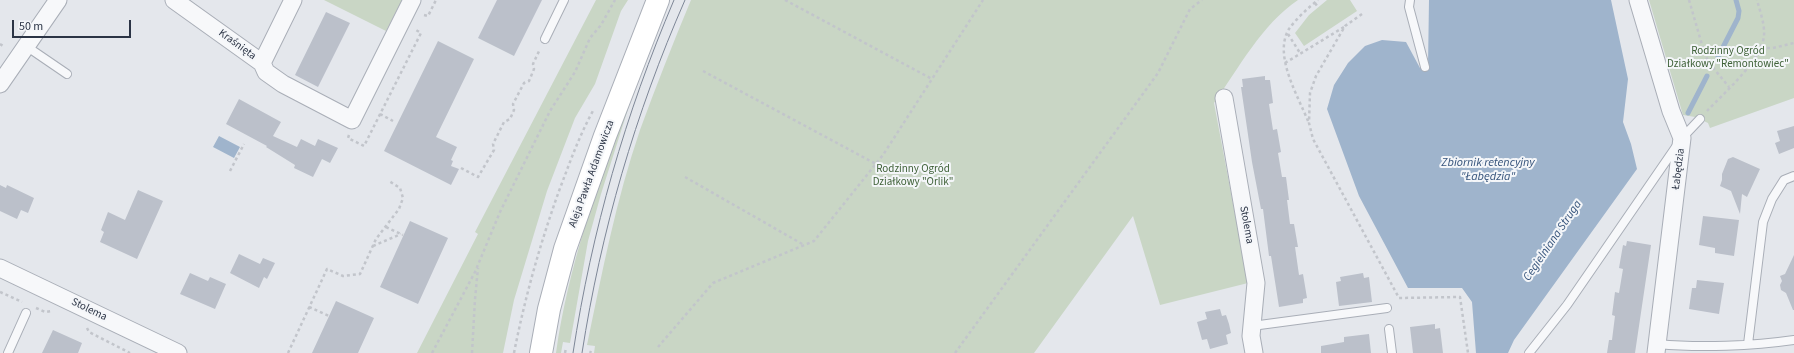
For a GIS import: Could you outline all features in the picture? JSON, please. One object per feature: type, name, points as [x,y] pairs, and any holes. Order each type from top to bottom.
[{"type":"main road","name":"Aleja Pawła Adamowicza","points":[[541,353],[549,309],[565,249],[612,116],[658,0]]},
{"type":"street","points":[[0,84],[58,0]]},
{"type":"street","name":"Kraśnięta","points":[[174,0],[262,63],[293,0]]},
{"type":"street","points":[[262,63],[266,72],[283,84],[352,120],[412,0]]},
{"type":"street","name":"Łabędzia","points":[[1638,0],[1670,111],[1682,138],[1657,348]]},
{"type":"street","name":"Stolema","points":[[1224,98],[1256,283],[1251,336],[1254,353]]},
{"type":"street","name":"Stolema","points":[[0,268],[178,353]]},
{"type":"lane","points":[[545,39],[564,0]]},
{"type":"lane","points":[[1410,0],[1409,7],[1425,67]]},
{"type":"lane","points":[[26,46],[67,74]]},
{"type":"lane","points":[[1529,353],[1567,305],[1682,138],[1700,119]]},
{"type":"lane","points":[[1748,344],[1763,222],[1772,199],[1784,180],[1794,176]]},
{"type":"lane","points":[[1252,326],[1387,308]]},
{"type":"lane","points":[[8,353],[26,313]]},
{"type":"lane","points":[[1389,329],[1392,353]]},
{"type":"lane","name":"Łabędzia","points":[[1657,348],[1770,343],[1794,340]]},
{"type":"path","points":[[424,14],[428,16],[436,0]]},
{"type":"path","points":[[432,353],[479,263],[500,212],[550,111],[575,72],[590,38],[601,25],[614,0]]},
{"type":"path","points":[[785,0],[932,79]]},
{"type":"path","points":[[658,347],[713,283],[814,241],[876,164],[983,0]]},
{"type":"path","points":[[955,353],[1158,73],[1190,9],[1202,0]]},
{"type":"path","points":[[1318,0],[1289,30],[1284,52],[1285,63],[1309,123],[1313,139],[1400,298],[1460,297],[1468,353]]},
{"type":"path","points":[[1689,0],[1705,55],[1710,64],[1729,87]]},
{"type":"path","points":[[1700,119],[1751,64],[1761,48],[1764,36],[1757,0]]},
{"type":"path","points":[[1315,2],[1318,7]]},
{"type":"path","points":[[1285,63],[1362,14]]},
{"type":"path","points":[[1309,123],[1310,93],[1316,76],[1345,26]]},
{"type":"path","points":[[1288,34],[1300,53]]},
{"type":"path","points":[[461,168],[478,177],[494,150],[493,144],[504,122],[510,119],[514,110],[513,104],[524,83],[529,81],[532,75],[534,69],[533,64],[545,39]]},
{"type":"path","points":[[1761,48],[1773,48],[1794,43]]},
{"type":"path","points":[[702,71],[876,164]]},
{"type":"path","points":[[380,114],[393,121]]},
{"type":"path","points":[[230,171],[240,149],[244,144]]},
{"type":"path","points":[[685,177],[804,245]]},
{"type":"path","points":[[288,353],[327,269],[343,276],[360,274],[373,247],[399,209],[403,198],[400,188],[389,181]]},
{"type":"path","points":[[373,247],[402,235],[386,227]]},
{"type":"path","points":[[472,353],[479,263]]},
{"type":"path","points":[[0,292],[26,304]]},
{"type":"path","points":[[32,307],[45,312],[55,311]]},
{"type":"path","points":[[309,307],[329,316]]},
{"type":"path","points":[[86,327],[89,332],[130,353]]},
{"type":"path","points":[[565,353],[566,348]]},
{"type":"green space","points":[[324,0],[402,0],[386,31]]},
{"type":"green space","points":[[596,0],[628,0],[621,11],[595,84],[575,118],[547,191],[514,300],[503,353],[417,353],[478,234],[475,232]]},
{"type":"green space","name":"Rodzinny Ogród Działkowy \"Orlik\"","points":[[691,0],[1298,0],[1273,21],[1262,34],[1214,103],[1248,283],[1160,305],[1133,216],[1034,353],[594,353],[595,346],[587,345],[610,237],[631,156]]},
{"type":"green space","points":[[1327,0],[1350,0],[1357,11],[1304,46],[1295,33],[1309,15]]},
{"type":"green space","name":"Rodzinny Ogród Działkowy \"Remontowiec\"","points":[[1649,0],[1794,0],[1794,98],[1710,128],[1708,123],[1695,117],[1683,115]]},
{"type":"green space","points":[[626,106],[629,106],[601,194],[588,241],[570,343],[563,342],[561,353],[556,353],[561,321],[576,259],[594,197]]},
{"type":"water","name":"Zbiornik retencyjny \"Łabędzia\"","points":[[1429,0],[1611,0],[1628,79],[1623,122],[1631,144],[1637,169],[1514,340],[1508,353],[1476,353],[1472,302],[1462,288],[1408,288],[1359,196],[1327,109],[1334,85],[1348,63],[1365,46],[1382,40],[1406,42],[1420,68],[1428,66]]},
{"type":"water","points":[[219,136],[240,147],[234,158],[213,147]]},
{"type":"building","points":[[497,0],[542,0],[514,56],[478,38]]},
{"type":"building","points":[[326,12],[350,23],[318,87],[295,75]]},
{"type":"building","points":[[438,41],[474,59],[436,137],[457,147],[451,160],[453,161],[451,166],[459,169],[451,185],[384,151]]},
{"type":"building","points":[[1265,76],[1265,80],[1270,80],[1273,103],[1269,104],[1273,130],[1277,129],[1281,152],[1278,153],[1282,177],[1286,177],[1290,224],[1294,224],[1298,247],[1295,247],[1299,275],[1303,274],[1307,298],[1303,299],[1303,303],[1279,307],[1271,256],[1269,256],[1263,209],[1261,209],[1252,162],[1241,87],[1243,87],[1242,79]]},
{"type":"building","points":[[239,99],[281,122],[273,136],[297,147],[301,139],[315,146],[318,139],[338,148],[330,163],[322,159],[313,177],[294,168],[295,165],[266,147],[267,146],[226,124]]},
{"type":"building","points":[[1794,126],[1794,148],[1779,154],[1775,143],[1780,141],[1777,131]]},
{"type":"building","points":[[1733,157],[1760,169],[1747,197],[1742,194],[1740,214],[1731,191],[1720,186],[1722,174],[1728,159]]},
{"type":"building","points":[[0,185],[6,188],[7,185],[34,198],[28,213],[21,210],[17,219],[0,211]]},
{"type":"building","points":[[138,190],[163,201],[137,259],[100,242],[104,232],[101,230],[108,212],[125,220]]},
{"type":"building","points":[[1703,216],[1739,220],[1734,256],[1715,253],[1715,248],[1699,245]]},
{"type":"building","points":[[410,221],[448,238],[418,304],[380,287]]},
{"type":"building","points":[[1627,241],[1651,245],[1635,353],[1607,353],[1609,340],[1612,340],[1615,316],[1612,315],[1615,292],[1619,293],[1623,269],[1619,268],[1623,245],[1626,246]]},
{"type":"building","points":[[239,254],[260,264],[263,258],[275,263],[267,279],[264,277],[259,288],[230,273]]},
{"type":"building","points":[[1794,255],[1793,310],[1786,293],[1781,290],[1780,285],[1782,281],[1780,276],[1785,274]]},
{"type":"building","points":[[190,273],[208,281],[210,277],[226,284],[215,309],[180,294]]},
{"type":"building","points":[[1363,273],[1364,278],[1369,277],[1372,302],[1339,306],[1336,282],[1341,281],[1340,277]]},
{"type":"building","points":[[1697,280],[1724,283],[1719,314],[1689,309],[1692,288],[1696,288]]},
{"type":"building","points":[[336,301],[374,318],[358,353],[312,353]]},
{"type":"building","points":[[1220,309],[1222,316],[1226,315],[1231,333],[1226,335],[1228,344],[1210,349],[1207,339],[1202,340],[1197,322],[1207,319],[1205,312]]},
{"type":"building","points":[[1435,324],[1435,329],[1440,328],[1443,353],[1413,353],[1410,327]]},
{"type":"building","points":[[53,330],[82,343],[78,353],[42,353]]},
{"type":"building","points":[[1369,334],[1371,353],[1321,353],[1321,346],[1344,342],[1344,337]]},
{"type":"waterway","name":"Cegielniana Struga","points":[[1718,57],[1738,18],[1739,11],[1736,0]]},
{"type":"waterway","name":"Cegielniana Struga","points":[[1688,113],[1707,76]]},
{"type":"tram line","points":[[573,353],[590,262],[612,174],[640,86],[674,0]]},
{"type":"tram line","points":[[582,353],[599,262],[622,174],[650,86],[685,0]]}]
